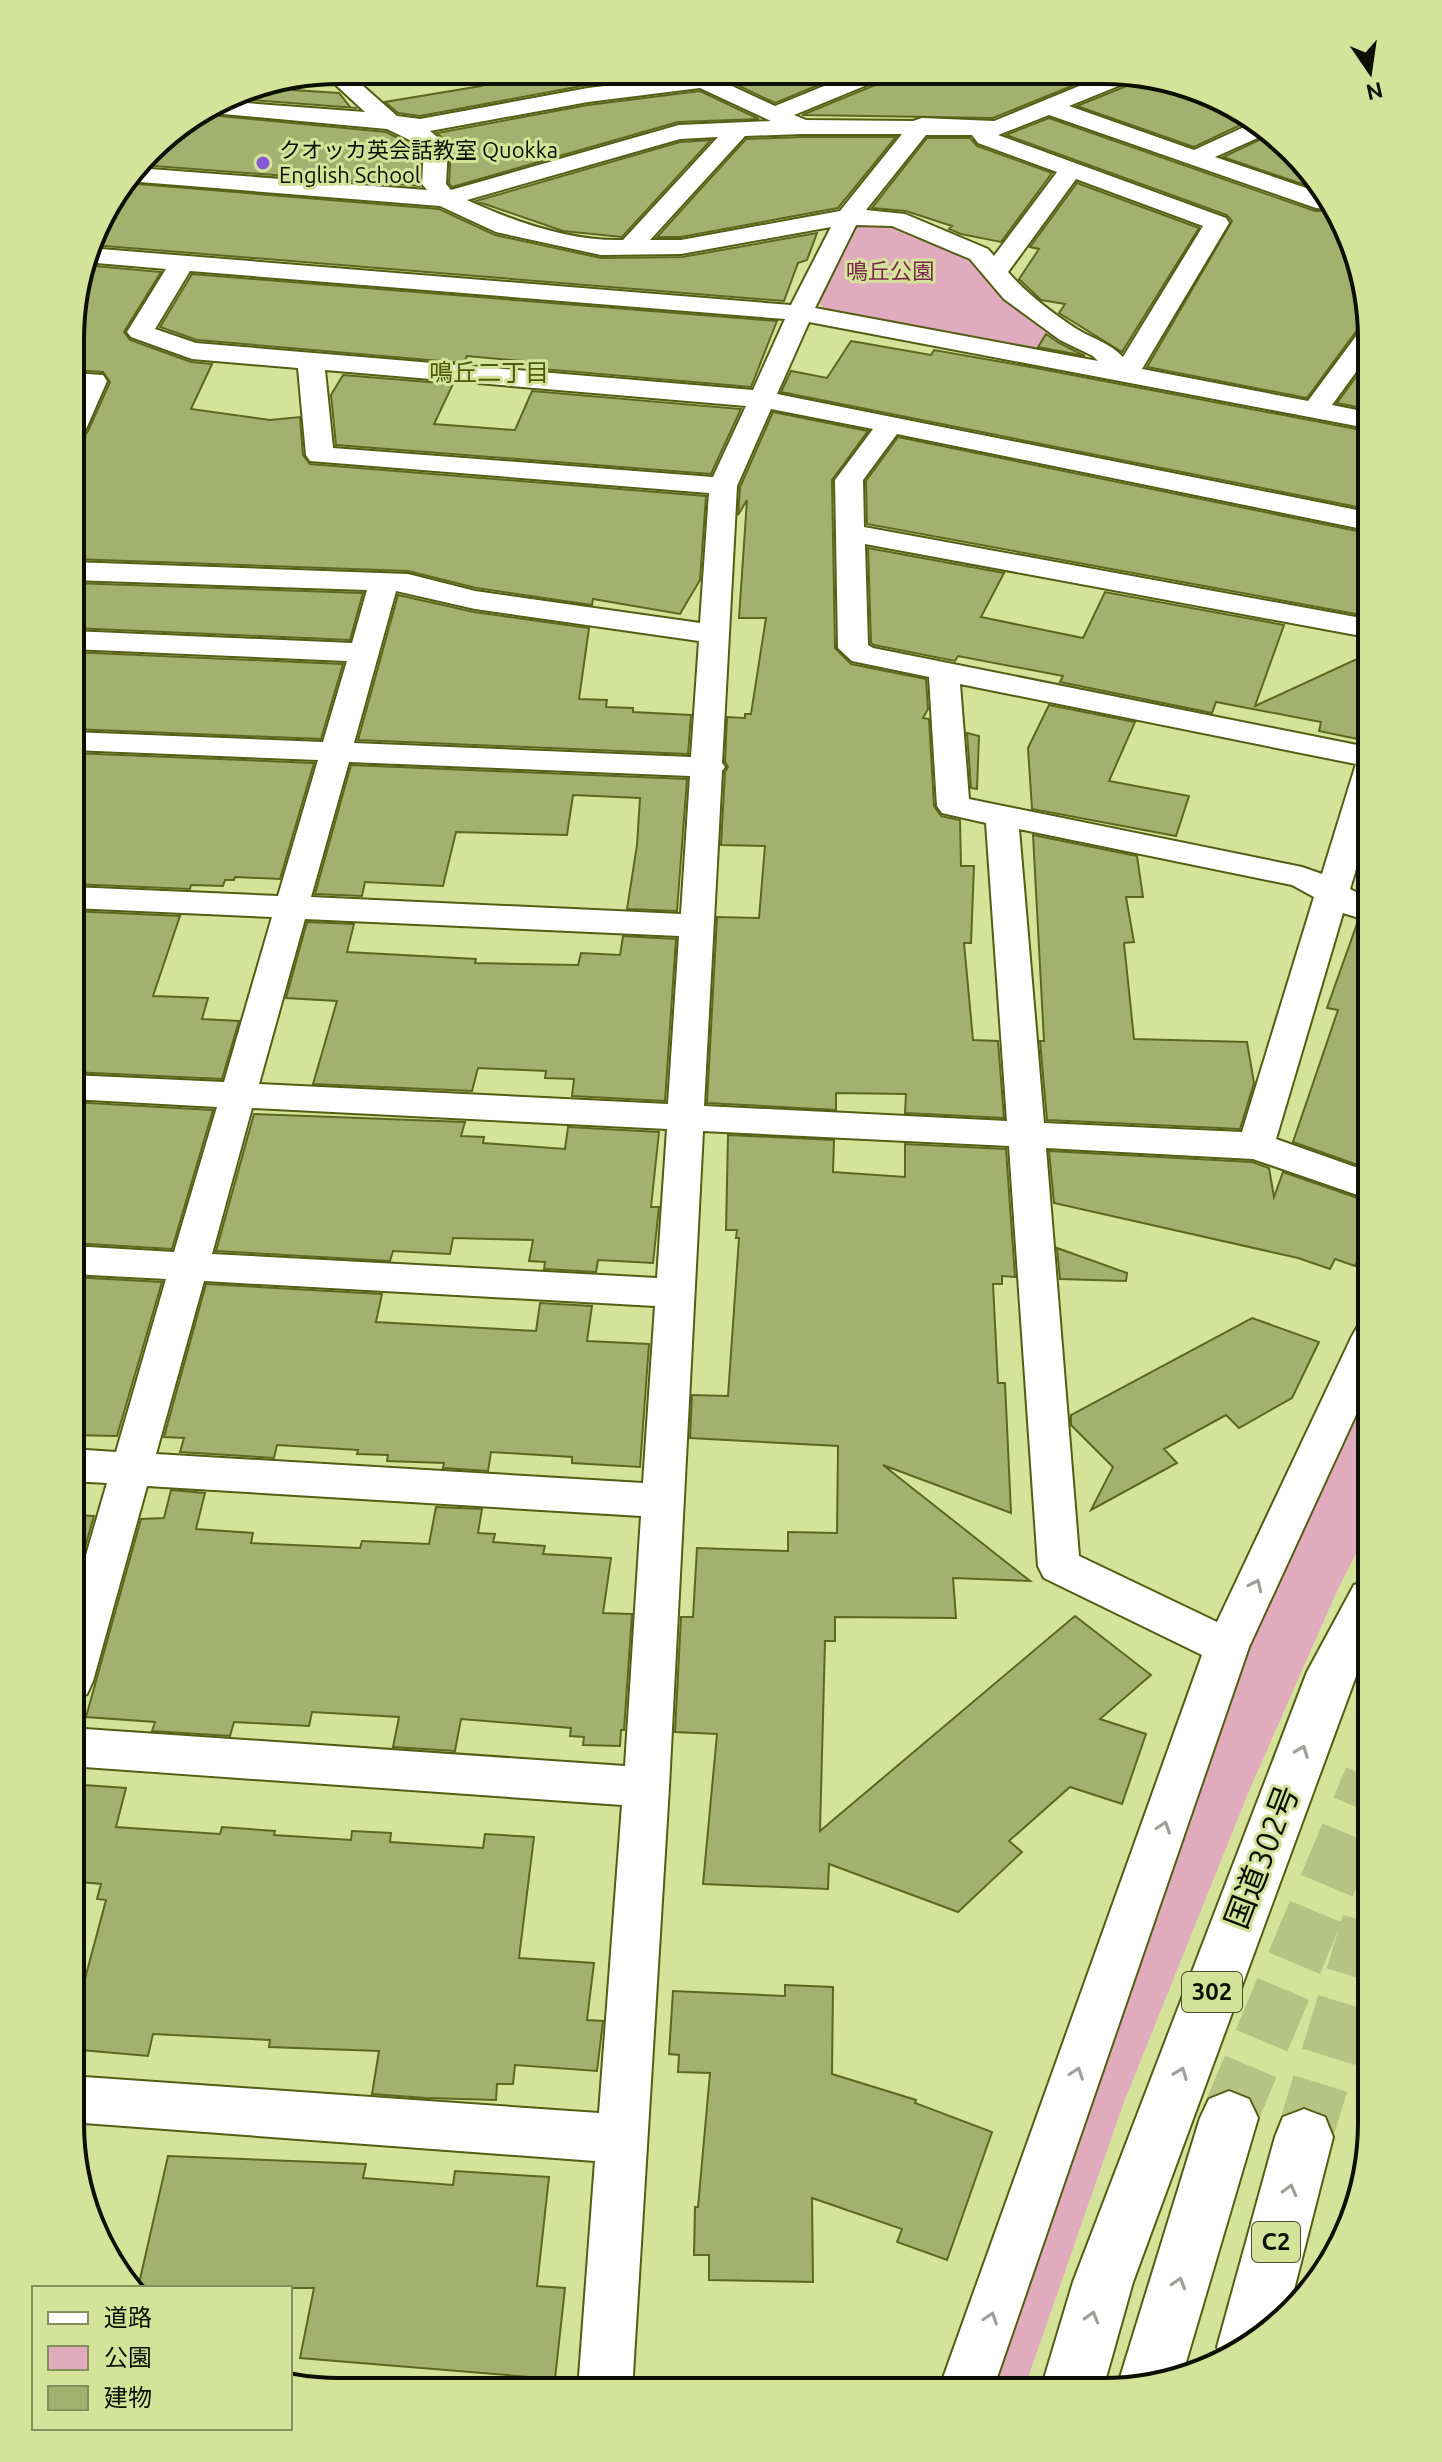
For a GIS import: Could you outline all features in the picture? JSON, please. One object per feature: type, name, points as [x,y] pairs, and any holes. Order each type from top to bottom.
[{"type":"highway","name":"国道302号","points":[[1075,2378],[1103,2282],[1332,1672],[1357,1626]]},
{"type":"highway","points":[[1152,2373],[1229,2118]]},
{"type":"highway","name":"C2","points":[[1253,2329],[1304,2137]]},
{"type":"street","points":[[348,84],[389,121],[429,139],[436,146],[434,184],[445,199],[505,227],[584,246],[629,248],[710,244],[848,217],[896,219],[927,229],[979,254],[1013,294],[1069,335],[1102,350],[1125,375]]},
{"type":"street","points":[[230,109],[420,126],[652,84]]},
{"type":"street","points":[[708,84],[802,127]]},
{"type":"street","points":[[773,115],[849,84]]},
{"type":"street","points":[[143,176],[445,199],[679,132],[922,125],[981,130],[997,128],[1103,84]]},
{"type":"street","points":[[1048,107],[1317,200]]},
{"type":"street","points":[[606,2378],[646,1787],[709,767],[723,486],[848,217],[922,125]]},
{"type":"street","points":[[981,130],[986,138],[1217,223],[1125,375]]},
{"type":"street","points":[[629,248],[737,131]]},
{"type":"street","points":[[1194,158],[1252,132]]},
{"type":"street","points":[[994,273],[1071,170]]},
{"type":"street","points":[[98,256],[801,313],[1358,418]]},
{"type":"street","points":[[183,262],[140,332],[192,351],[763,399],[1358,519]]},
{"type":"street","points":[[1315,410],[1358,351]]},
{"type":"street","points":[[311,362],[320,455],[723,486]]},
{"type":"street","points":[[84,381],[94,381],[84,403]]},
{"type":"street","points":[[891,424],[849,480],[853,648],[863,655],[944,674],[1358,757]]},
{"type":"street","points":[[852,533],[1358,626]]},
{"type":"street","points":[[84,571],[408,583],[475,600],[716,634]]},
{"type":"street","points":[[84,1636],[384,583]]},
{"type":"street","points":[[84,641],[364,653]]},
{"type":"street","points":[[944,674],[953,806],[1302,877],[1358,905]]},
{"type":"street","points":[[84,742],[709,767]]},
{"type":"street","points":[[1256,1146],[1358,809]]},
{"type":"street","points":[[1002,815],[1059,1566],[1227,1647]]},
{"type":"street","points":[[84,898],[698,926]]},
{"type":"street","points":[[84,1088],[1256,1146],[1358,1182]]},
{"type":"street","points":[[84,1261],[676,1293]]},
{"type":"street","points":[[970,2378],[1227,1647],[1357,1367]]},
{"type":"street","points":[[84,1466],[663,1501]]},
{"type":"street","points":[[84,1748],[646,1787]]},
{"type":"street","points":[[84,2100],[622,2139]]},
{"type":"green space","name":"鳴丘公園","points":[[854,221],[893,221],[973,255],[1083,346],[1074,357],[825,309],[818,302]]},
{"type":"green space","points":[[1357,1400],[1357,1551],[1249,1791],[1124,2102],[1028,2378],[990,2378],[1247,1640]]},
{"type":"building","points":[[480,84],[595,84],[420,116],[398,113],[385,102],[481,86]]},
{"type":"building","points":[[735,84],[821,84],[775,103]]},
{"type":"building","points":[[878,84],[1077,84],[993,118],[802,115]]},
{"type":"building","points":[[1127,86],[1185,98],[1216,110],[1241,125],[1194,147],[1077,106]]},
{"type":"building","points":[[295,88],[339,93],[351,108],[251,100]]},
{"type":"building","points":[[700,91],[759,119],[678,122],[452,187],[449,183],[451,146],[437,133],[588,105]]},
{"type":"building","points":[[216,116],[386,132],[421,149],[420,186],[152,166],[171,147]]},
{"type":"building","points":[[1049,118],[1315,211],[1323,211],[1344,257],[1353,289],[1357,329],[1307,398],[1147,367],[1232,221],[1227,215],[1006,135]]},
{"type":"building","points":[[896,137],[838,208],[681,237],[657,237],[746,139]]},
{"type":"building","points":[[927,138],[970,138],[977,146],[1052,173],[1001,242],[961,234],[949,229],[952,226],[906,211],[872,208]]},
{"type":"building","points":[[1261,139],[1306,185],[1223,157]]},
{"type":"building","points":[[711,140],[622,237],[563,231],[476,201],[680,142]]},
{"type":"building","points":[[1077,183],[1199,228],[1122,352],[1059,313],[1065,304],[1041,300],[1019,279],[1039,249],[1030,247]]},
{"type":"building","points":[[137,184],[439,209],[495,235],[601,258],[682,257],[817,233],[807,260],[798,263],[784,301],[102,246],[118,211]]},
{"type":"building","points":[[95,266],[161,272],[124,332],[130,340],[191,362],[212,364],[191,409],[270,420],[300,417],[303,455],[310,464],[706,496],[700,580],[680,614],[593,599],[592,605],[476,588],[408,571],[84,559],[84,437],[110,382],[103,372],[84,371],[86,306]]},
{"type":"building","points":[[192,274],[777,321],[751,387],[541,369],[544,363],[467,356],[464,363],[197,340],[160,327]]},
{"type":"building","points":[[1046,334],[1059,343],[1085,356],[1038,347]]},
{"type":"building","points":[[851,341],[931,355],[934,350],[1358,429],[1358,507],[781,392],[791,371],[827,378]]},
{"type":"building","points":[[1358,374],[1358,407],[1337,403]]},
{"type":"building","points":[[343,375],[453,384],[434,424],[515,430],[532,391],[741,409],[711,474],[336,445],[331,395]]},
{"type":"building","points":[[773,412],[868,431],[832,480],[835,648],[851,664],[926,679],[928,709],[923,718],[929,719],[934,806],[941,816],[960,820],[961,866],[974,866],[971,943],[964,943],[973,1040],[998,1041],[1004,1118],[905,1113],[906,1094],[836,1093],[836,1110],[707,1103],[717,917],[759,918],[765,846],[721,845],[725,772],[728,767],[725,762],[727,717],[745,718],[745,714],[751,714],[766,618],[739,618],[747,500],[738,515],[740,487]]},
{"type":"building","points":[[898,437],[1358,531],[1358,614],[867,524],[866,481]]},
{"type":"building","points":[[868,548],[1004,573],[981,617],[1083,638],[1105,592],[1284,625],[1255,706],[1358,659],[1358,739],[1319,731],[1321,722],[1216,702],[1212,713],[1060,682],[1063,676],[958,656],[955,661],[871,643]]},
{"type":"building","points":[[84,583],[363,593],[350,640],[84,629]]},
{"type":"building","points":[[398,595],[474,612],[589,628],[579,699],[607,700],[606,707],[633,708],[633,712],[691,715],[688,754],[358,740]]},
{"type":"building","points":[[84,653],[343,664],[321,739],[84,729]]},
{"type":"building","points":[[1049,705],[1135,722],[1109,781],[1189,796],[1176,836],[1032,809],[1028,748]]},
{"type":"building","points":[[967,733],[979,736],[977,789],[971,788]]},
{"type":"building","points":[[84,753],[314,763],[280,879],[235,877],[234,880],[225,880],[223,886],[191,885],[190,889],[84,885]]},
{"type":"building","points":[[351,765],[687,779],[677,911],[627,909],[637,845],[640,798],[573,795],[567,835],[456,832],[443,886],[365,882],[362,896],[315,894]]},
{"type":"building","points":[[1033,835],[1137,856],[1143,897],[1126,897],[1134,942],[1124,943],[1134,1039],[1247,1042],[1254,1083],[1240,1129],[1047,1120],[1040,1041],[1044,1041]]},
{"type":"building","points":[[84,912],[180,916],[153,996],[208,998],[202,1019],[239,1021],[222,1079],[84,1073]]},
{"type":"building","points":[[307,922],[354,924],[347,952],[476,959],[475,963],[578,965],[581,953],[620,955],[623,936],[676,939],[665,1101],[572,1096],[574,1079],[545,1078],[546,1071],[478,1068],[472,1091],[313,1084],[337,1001],[286,998]]},
{"type":"building","points":[[1358,922],[1358,1165],[1293,1142],[1338,1010],[1327,1008]]},
{"type":"building","points":[[84,1103],[213,1110],[172,1249],[84,1244]]},
{"type":"building","points":[[254,1114],[465,1122],[461,1136],[484,1137],[483,1143],[565,1149],[568,1127],[659,1132],[651,1207],[659,1207],[653,1263],[598,1260],[596,1272],[544,1269],[545,1262],[529,1261],[533,1240],[453,1238],[450,1254],[393,1251],[390,1261],[216,1251]]},
{"type":"building","points":[[728,1135],[834,1140],[833,1172],[905,1177],[905,1144],[1006,1149],[1015,1277],[1002,1276],[1002,1284],[993,1284],[998,1383],[1005,1383],[1011,1513],[883,1465],[1030,1581],[953,1578],[956,1618],[835,1617],[835,1641],[825,1641],[820,1831],[1075,1616],[1151,1675],[1100,1719],[1146,1734],[1122,1804],[1070,1787],[1009,1841],[1022,1852],[958,1912],[829,1864],[828,1889],[703,1884],[717,1734],[675,1732],[681,1617],[693,1617],[697,1548],[788,1551],[788,1532],[837,1533],[838,1446],[690,1438],[692,1395],[728,1396],[739,1238],[736,1238],[737,1230],[726,1230]]},
{"type":"building","points":[[1049,1151],[1252,1162],[1269,1168],[1274,1197],[1283,1172],[1358,1198],[1357,1261],[1355,1266],[1335,1259],[1330,1269],[1298,1258],[1054,1203]]},
{"type":"building","points":[[1057,1248],[1127,1273],[1126,1281],[1060,1279]]},
{"type":"building","points":[[84,1278],[162,1282],[117,1436],[84,1435]]},
{"type":"building","points":[[206,1284],[382,1294],[376,1322],[536,1331],[540,1303],[592,1306],[587,1341],[649,1344],[640,1467],[572,1463],[572,1457],[491,1452],[488,1471],[443,1468],[444,1463],[387,1461],[388,1455],[357,1454],[358,1450],[277,1445],[274,1458],[180,1452],[184,1438],[164,1437]]},
{"type":"building","points":[[1252,1318],[1319,1342],[1292,1398],[1239,1428],[1226,1415],[1164,1449],[1177,1463],[1091,1510],[1113,1467],[1071,1425],[1071,1415]]},
{"type":"building","points":[[171,1490],[205,1493],[196,1529],[253,1533],[251,1543],[360,1548],[362,1541],[429,1544],[436,1507],[482,1509],[478,1533],[495,1534],[493,1542],[545,1546],[543,1554],[611,1558],[603,1613],[632,1614],[624,1730],[621,1730],[620,1746],[583,1745],[584,1737],[570,1736],[571,1728],[461,1719],[455,1751],[393,1747],[399,1717],[312,1712],[309,1726],[234,1722],[230,1736],[152,1731],[155,1722],[86,1717],[141,1519],[164,1518]]},
{"type":"building","points":[[84,1516],[94,1516],[84,1551]]},
{"type":"building","points":[[84,1785],[126,1788],[116,1827],[220,1834],[222,1827],[275,1831],[274,1835],[351,1840],[352,1831],[391,1833],[390,1842],[483,1848],[485,1834],[534,1837],[519,1958],[594,1963],[587,2020],[603,2021],[597,2071],[515,2065],[513,2084],[497,2084],[496,2100],[426,2098],[372,2094],[379,2051],[269,2047],[270,2040],[153,2034],[148,2056],[84,2050],[84,1982],[106,1900],[97,1899],[101,1884],[84,1882]]},
{"type":"building","points":[[785,1985],[833,1987],[832,2074],[916,2100],[915,2103],[992,2132],[947,2260],[897,2242],[902,2229],[812,2198],[813,2282],[709,2280],[709,2255],[694,2255],[695,2207],[698,2207],[710,2073],[678,2072],[679,2055],[669,2054],[673,1991],[785,1996]]},
{"type":"building","points":[[168,2156],[366,2164],[363,2178],[453,2185],[455,2171],[549,2177],[537,2286],[565,2288],[555,2378],[300,2358],[314,2288],[144,2286],[140,2281]]},
{"type":"tunnel","points":[[1229,2118],[1357,1813]]},
{"type":"tunnel","points":[[1304,2137],[1357,1964]]},
{"type":"place","name":"クオッカ英会話教室 Quokka English School","points":[[263,163]]},
{"type":"district","name":"鳴丘二丁目","points":[[489,373]]}]
